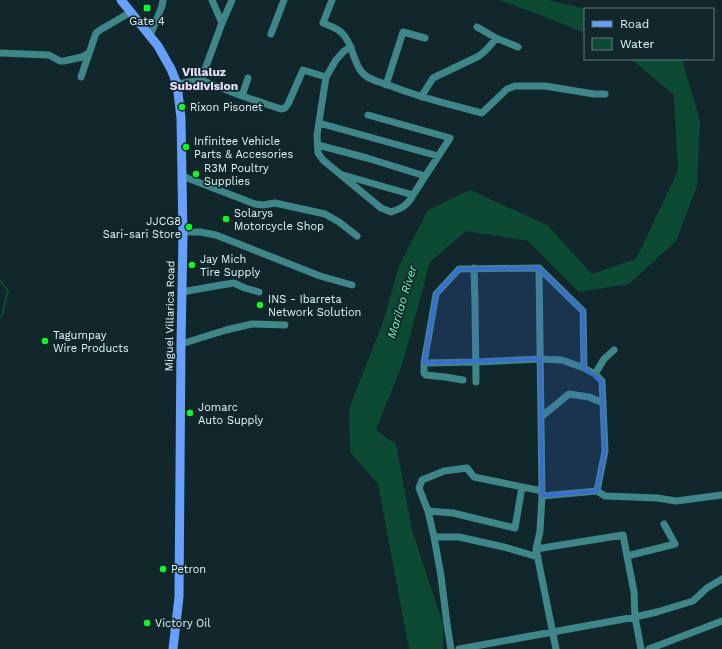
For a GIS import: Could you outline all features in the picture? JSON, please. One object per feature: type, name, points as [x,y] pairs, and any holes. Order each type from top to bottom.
[{"type":"main road","name":"Miguel Villarica Road","points":[[121,0],[158,46],[171,69],[177,84],[181,118],[183,232],[179,598],[173,649]]},
{"type":"street","points":[[150,36],[163,0]]},
{"type":"street","points":[[212,0],[222,23]]},
{"type":"street","points":[[202,80],[222,23],[232,0]]},
{"type":"street","points":[[271,34],[284,0]]},
{"type":"street","points":[[332,0],[323,24],[343,33],[351,47],[360,70],[366,76],[412,94],[482,113],[507,89],[515,86],[545,86],[594,94],[605,94]]},
{"type":"street","points":[[80,77],[96,34],[100,30],[131,12]]},
{"type":"street","points":[[478,27],[496,38],[518,47]]},
{"type":"street","points":[[386,85],[403,32],[425,38]]},
{"type":"street","points":[[421,96],[433,78],[479,56],[485,52],[496,38]]},
{"type":"street","points":[[351,47],[344,51],[336,60],[326,77],[317,135],[318,153],[323,160],[339,174],[381,208],[392,212],[409,203],[450,138],[368,115]]},
{"type":"street","points":[[0,54],[49,55],[60,61],[64,61],[82,57],[89,53]]},
{"type":"street","points":[[177,84],[202,80],[242,96],[281,109],[285,108],[288,104],[303,70],[326,77]]},
{"type":"street","points":[[242,96],[248,78]]},
{"type":"street","points":[[319,123],[438,156]]},
{"type":"street","points":[[318,145],[425,176]]},
{"type":"street","points":[[339,174],[413,196]]},
{"type":"street","points":[[182,176],[255,204],[263,205],[275,202],[325,214],[339,222],[357,236]]},
{"type":"street","points":[[183,232],[200,232],[216,235],[320,276],[352,285]]},
{"type":"street","points":[[463,380],[424,375],[424,363],[436,294],[459,268],[539,268],[583,311],[584,368]]},
{"type":"street","points":[[474,268],[476,382]]},
{"type":"street","points":[[539,268],[542,494],[537,553],[556,649]]},
{"type":"street","points":[[182,292],[234,283],[259,292]]},
{"type":"street","points":[[181,344],[226,330],[252,324],[285,325]]},
{"type":"street","points":[[595,374],[604,359],[614,350]]},
{"type":"street","points":[[424,363],[562,360],[584,368],[595,374],[602,381],[605,451],[597,492]]},
{"type":"street","points":[[541,417],[569,394],[589,397],[602,404]]},
{"type":"street","points":[[451,649],[434,537],[428,511],[419,488],[422,480],[444,471],[467,468],[474,478],[522,487],[542,494],[597,492],[605,496],[657,498],[676,501],[722,494]]},
{"type":"street","points":[[428,511],[453,513],[515,528],[522,487]]},
{"type":"street","points":[[627,556],[675,544],[664,524]]},
{"type":"street","points":[[434,537],[459,537],[537,553],[623,535],[634,592],[635,617],[641,649]]},
{"type":"street","points":[[459,649],[657,612],[693,601],[707,588],[722,579]]},
{"type":"street","points":[[649,649],[722,621]]},
{"type":"highlighted area","points":[[539,268],[583,311],[584,368],[602,381],[605,451],[597,491],[542,496],[540,359],[424,363],[436,294],[459,269]]},
{"type":"water","points":[[499,0],[548,0],[584,8],[584,33]]},
{"type":"water","name":"Marilao River","points":[[632,60],[682,60],[700,121],[697,186],[676,241],[629,284],[579,292],[528,241],[466,231],[430,262],[403,362],[376,430],[396,444],[412,530],[443,624],[443,649],[409,649],[378,484],[350,452],[349,409],[383,322],[399,266],[428,210],[470,190],[547,225],[592,274],[636,259],[678,171],[674,95]]},
{"type":"waterway","points":[[0,281],[8,290],[2,316],[0,317]]},
{"type":"place","name":"Gate 4","points":[[147,8]]},
{"type":"place","name":"Rixon Pisonet","points":[[182,107]]},
{"type":"place","name":"Infinitee Vehicle Parts & Accesories","points":[[186,147]]},
{"type":"place","name":"R3M Poultry Supplies","points":[[196,174]]},
{"type":"place","name":"Solarys Motorcycle Shop","points":[[226,219]]},
{"type":"place","name":"JJCG8 Sari-sari Store","points":[[189,227]]},
{"type":"place","name":"Jay Mich Tire Supply","points":[[192,265]]},
{"type":"place","name":"INS - Ibarreta Network Solution","points":[[260,305]]},
{"type":"place","name":"Tagumpay Wire Products","points":[[45,341]]},
{"type":"place","name":"Jomarc Auto Supply","points":[[190,413]]},
{"type":"place","name":"Petron","points":[[163,569]]},
{"type":"place","name":"Victory Oil","points":[[147,623]]},
{"type":"district","name":"Villaluz Subdivision","points":[[204,79]]}]
